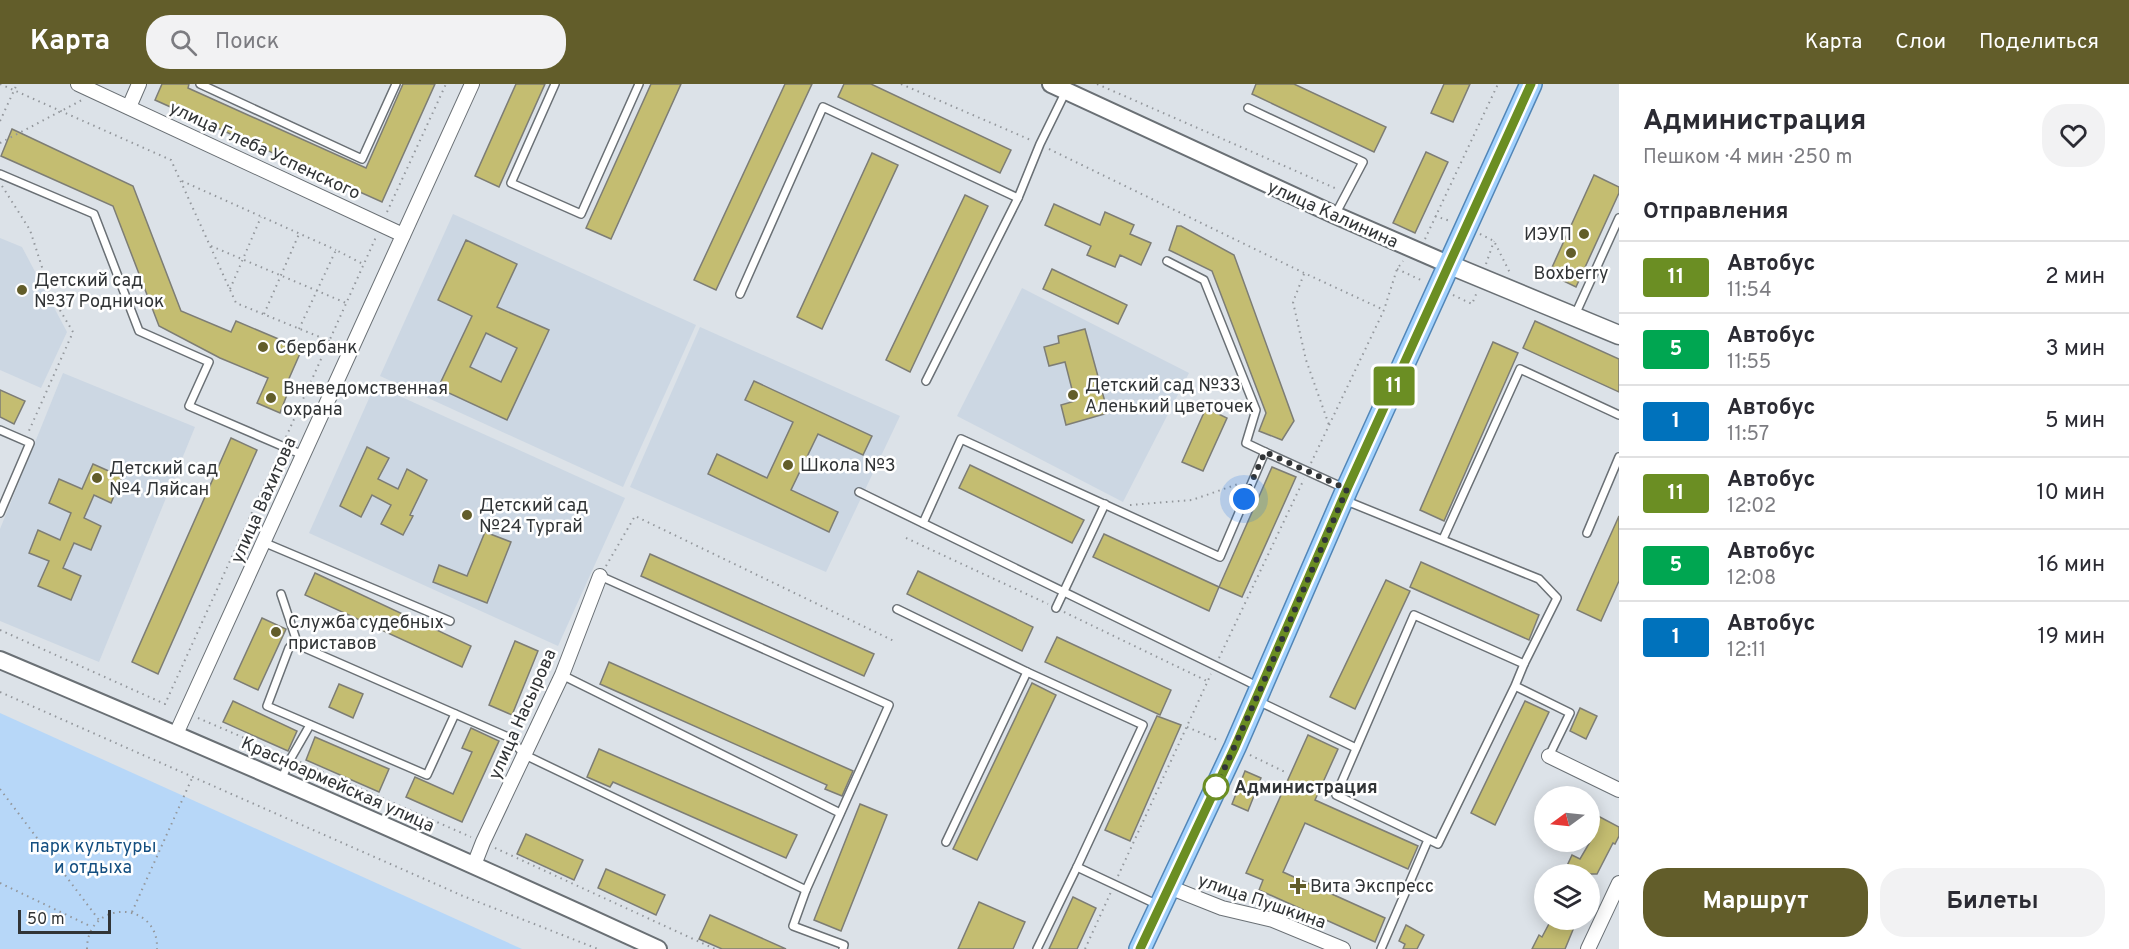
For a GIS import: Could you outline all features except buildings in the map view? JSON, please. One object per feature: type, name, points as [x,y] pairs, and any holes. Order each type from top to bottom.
[{"type":"main road","points":[[1140,949],[1258,694],[1345,494],[1532,84]]},
{"type":"main road","name":"улица Калинина","points":[[1450,265],[1619,335]]},
{"type":"street","name":"улица Глеба Успенского","points":[[78,84],[403,235]]},
{"type":"street","points":[[129,106],[139,84]]},
{"type":"street","name":"улица Вахитова","points":[[176,734],[472,84]]},
{"type":"street","name":"улица Калинина","points":[[1058,87],[1335,215],[1450,265]]},
{"type":"street","name":"улица Насырова","points":[[474,866],[483,842],[562,675],[600,576]]},
{"type":"street","name":"Красноармейская улица","points":[[0,660],[281,780],[658,949]]},
{"type":"street","points":[[1549,756],[1619,790]]},
{"type":"street","points":[[1588,949],[1619,884]]},
{"type":"street","name":"улица Пушкина","points":[[1165,896],[1273,920],[1343,949]]},
{"type":"lane","points":[[201,84],[362,159],[396,84]]},
{"type":"lane","points":[[555,84],[511,183],[581,214],[639,84]]},
{"type":"lane","points":[[926,381],[1018,198],[1040,144],[1058,87]]},
{"type":"lane","points":[[740,294],[823,107],[1018,198]]},
{"type":"lane","points":[[1248,108],[1363,162],[1335,215]]},
{"type":"lane","points":[[0,174],[94,214],[140,331],[209,362],[189,406],[303,455]]},
{"type":"lane","points":[[1575,315],[1619,218]]},
{"type":"lane","points":[[1167,261],[1204,280],[1256,410],[1246,443],[1307,471],[1345,494],[1443,539],[1539,579],[1557,598],[1438,844],[1336,795],[1414,615],[1524,664]]},
{"type":"lane","points":[[1443,539],[1521,369],[1619,415]]},
{"type":"lane","points":[[0,430],[30,443],[0,513]]},
{"type":"lane","points":[[922,523],[961,439],[1220,556],[1265,452]]},
{"type":"lane","points":[[1587,533],[1619,457]]},
{"type":"lane","points":[[859,492],[1215,666],[1258,694],[1356,748]]},
{"type":"lane","points":[[1056,608],[1109,505]]},
{"type":"lane","points":[[263,542],[450,621]]},
{"type":"lane","points":[[600,576],[889,705],[806,890],[793,927],[844,945],[843,949]]},
{"type":"lane","points":[[281,594],[298,645],[508,736],[525,755],[806,890]]},
{"type":"lane","points":[[897,609],[1143,725],[1037,949]]},
{"type":"lane","points":[[296,640],[289,648],[267,706],[427,775],[455,714]]},
{"type":"lane","points":[[946,842],[1027,672]]},
{"type":"lane","points":[[562,675],[840,813]]},
{"type":"lane","points":[[1515,686],[1570,713],[1549,756]]},
{"type":"lane","points":[[281,780],[310,724]]},
{"type":"lane","points":[[1381,949],[1428,840]]},
{"type":"lane","points":[[1077,867],[1114,885],[1165,896]]},
{"type":"path","points":[[0,84],[171,160],[236,303],[331,341]]},
{"type":"path","points":[[0,121],[17,84]]},
{"type":"path","points":[[0,630],[165,704],[446,84]]},
{"type":"path","points":[[902,84],[1040,144],[1384,310]]},
{"type":"path","points":[[1097,84],[1347,193]]},
{"type":"path","points":[[1085,949],[1215,666],[1384,310],[1397,269],[1411,249],[1423,243],[1498,84]]},
{"type":"path","points":[[0,143],[98,93]]},
{"type":"path","points":[[180,180],[364,264]]},
{"type":"path","points":[[0,183],[30,230],[51,295],[73,332],[24,441]]},
{"type":"path","points":[[1436,216],[1494,241],[1512,278]]},
{"type":"path","points":[[230,289],[261,217]]},
{"type":"path","points":[[264,314],[299,234]]},
{"type":"path","points":[[210,246],[346,303]]},
{"type":"path","points":[[299,329],[336,250]]},
{"type":"path","points":[[1305,273],[1293,302],[1306,360],[1329,425]]},
{"type":"path","points":[[1109,505],[1192,500],[1253,479]]},
{"type":"path","points":[[600,576],[635,516],[894,641]]},
{"type":"path","points":[[906,538],[1208,681]]},
{"type":"path","points":[[0,692],[463,896],[597,949]]},
{"type":"path","points":[[186,712],[483,842],[715,949]]},
{"type":"path","points":[[132,912],[193,776]]},
{"type":"path","points":[[0,789],[99,920]]},
{"type":"path","points":[[0,883],[92,927]]},
{"type":"path","points":[[87,949],[92,927],[110,913],[124,911],[132,912],[144,919],[153,930],[157,949]]},
{"type":"shaded area","points":[[453,214],[696,325],[623,487],[380,376]]},
{"type":"shaded area","name":"Детский сад №37 Родничок","points":[[0,238],[22,247],[67,332],[41,388],[0,370]]},
{"type":"shaded area","name":"Детский сад №33 Аленький цветочек","points":[[1022,288],[1189,373],[1123,502],[957,416]]},
{"type":"shaded area","points":[[700,327],[900,416],[826,572],[630,487]]},
{"type":"shaded area","name":"Детский сад №4 Ляйсан","points":[[63,373],[195,427],[99,662],[0,621],[0,529]]},
{"type":"shaded area","name":"Детский сад №24 Тургай","points":[[375,385],[625,498],[558,646],[309,533]]},
{"type":"green space","name":"парк культуры и отдыха","points":[[0,713],[522,949],[0,949]]},
{"type":"bus line","name":"11","points":[[1140,949],[1235,747],[1347,489],[1531,84]]},
{"type":"place","name":"ИЭУП","points":[[1584,234]]},
{"type":"place","name":"Boxberry","points":[[1571,253]]},
{"type":"place","name":"Детский сад №37 Родничок","points":[[22,290]]},
{"type":"place","name":"Сбербанк","points":[[263,347]]},
{"type":"place","name":"Детский сад №33 Аленький цветочек","points":[[1073,395]]},
{"type":"place","name":"Вневедомственная охрана","points":[[271,398]]},
{"type":"place","name":"Школа №3","points":[[788,465]]},
{"type":"place","name":"Детский сад №4 Ляйсан","points":[[97,478]]},
{"type":"place","name":"Детский сад №24 Тургай","points":[[467,515]]},
{"type":"place","name":"Служба судебных приставов","points":[[276,632]]},
{"type":"place","name":"Администрация","points":[[1216,787]]},
{"type":"place","name":"Вита Экспресс","points":[[1298,886]]},
{"type":"route","points":[[1216,787],[1347,489],[1265,452],[1244,499]]}]
